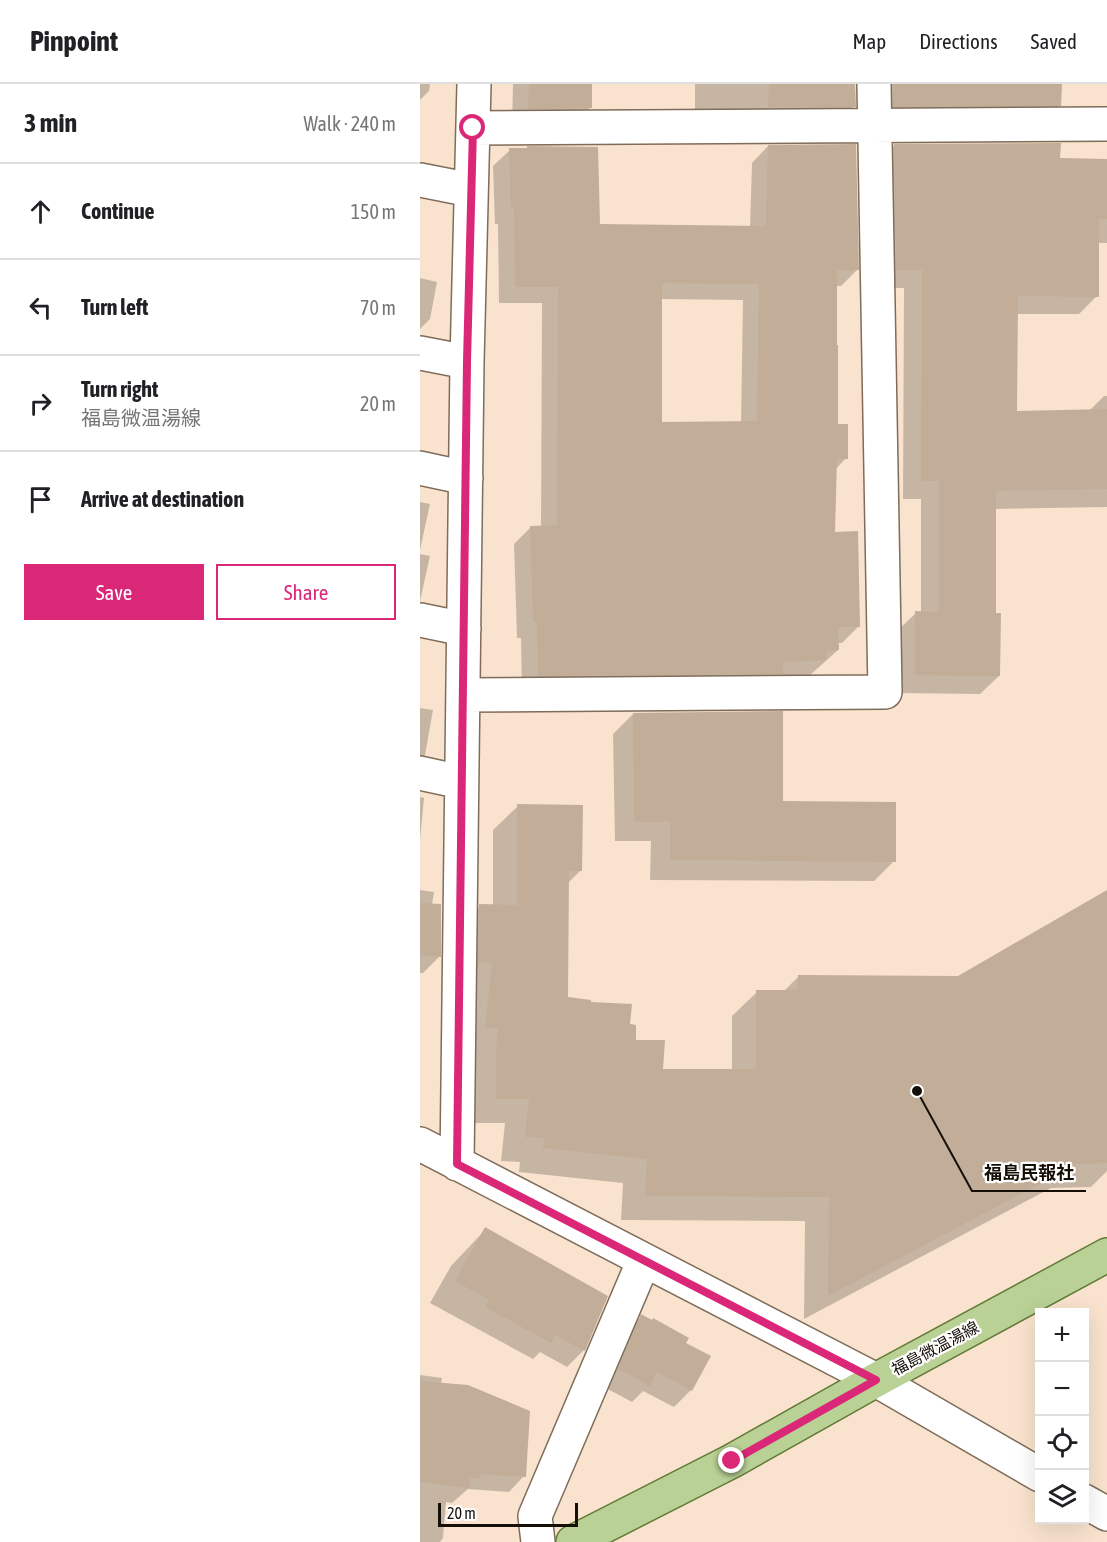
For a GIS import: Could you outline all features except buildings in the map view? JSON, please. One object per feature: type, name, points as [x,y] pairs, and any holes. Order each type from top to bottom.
[{"type":"main road","name":"福島微温湯線","points":[[573,1542],[732,1461],[1107,1255]]},
{"type":"street","points":[[457,1164],[467,362],[474,84]]},
{"type":"street","points":[[463,695],[885,692],[874,84]]},
{"type":"street","points":[[473,128],[1107,124]]},
{"type":"street","points":[[420,180],[471,190]]},
{"type":"street","points":[[420,354],[467,362]]},
{"type":"street","points":[[420,468],[466,478]]},
{"type":"street","points":[[420,620],[464,629]]},
{"type":"street","points":[[420,773],[461,782]]},
{"type":"street","points":[[420,1144],[876,1380],[1035,1472]]},
{"type":"street","points":[[538,1542],[534,1516],[644,1260]]},
{"type":"street","points":[[1089,1504],[1107,1514]]},
{"type":"place","name":"福島民報社","points":[[917,1091]]},
{"type":"route","points":[[473,128],[467,362],[457,1164],[876,1380],[732,1461]]}]
